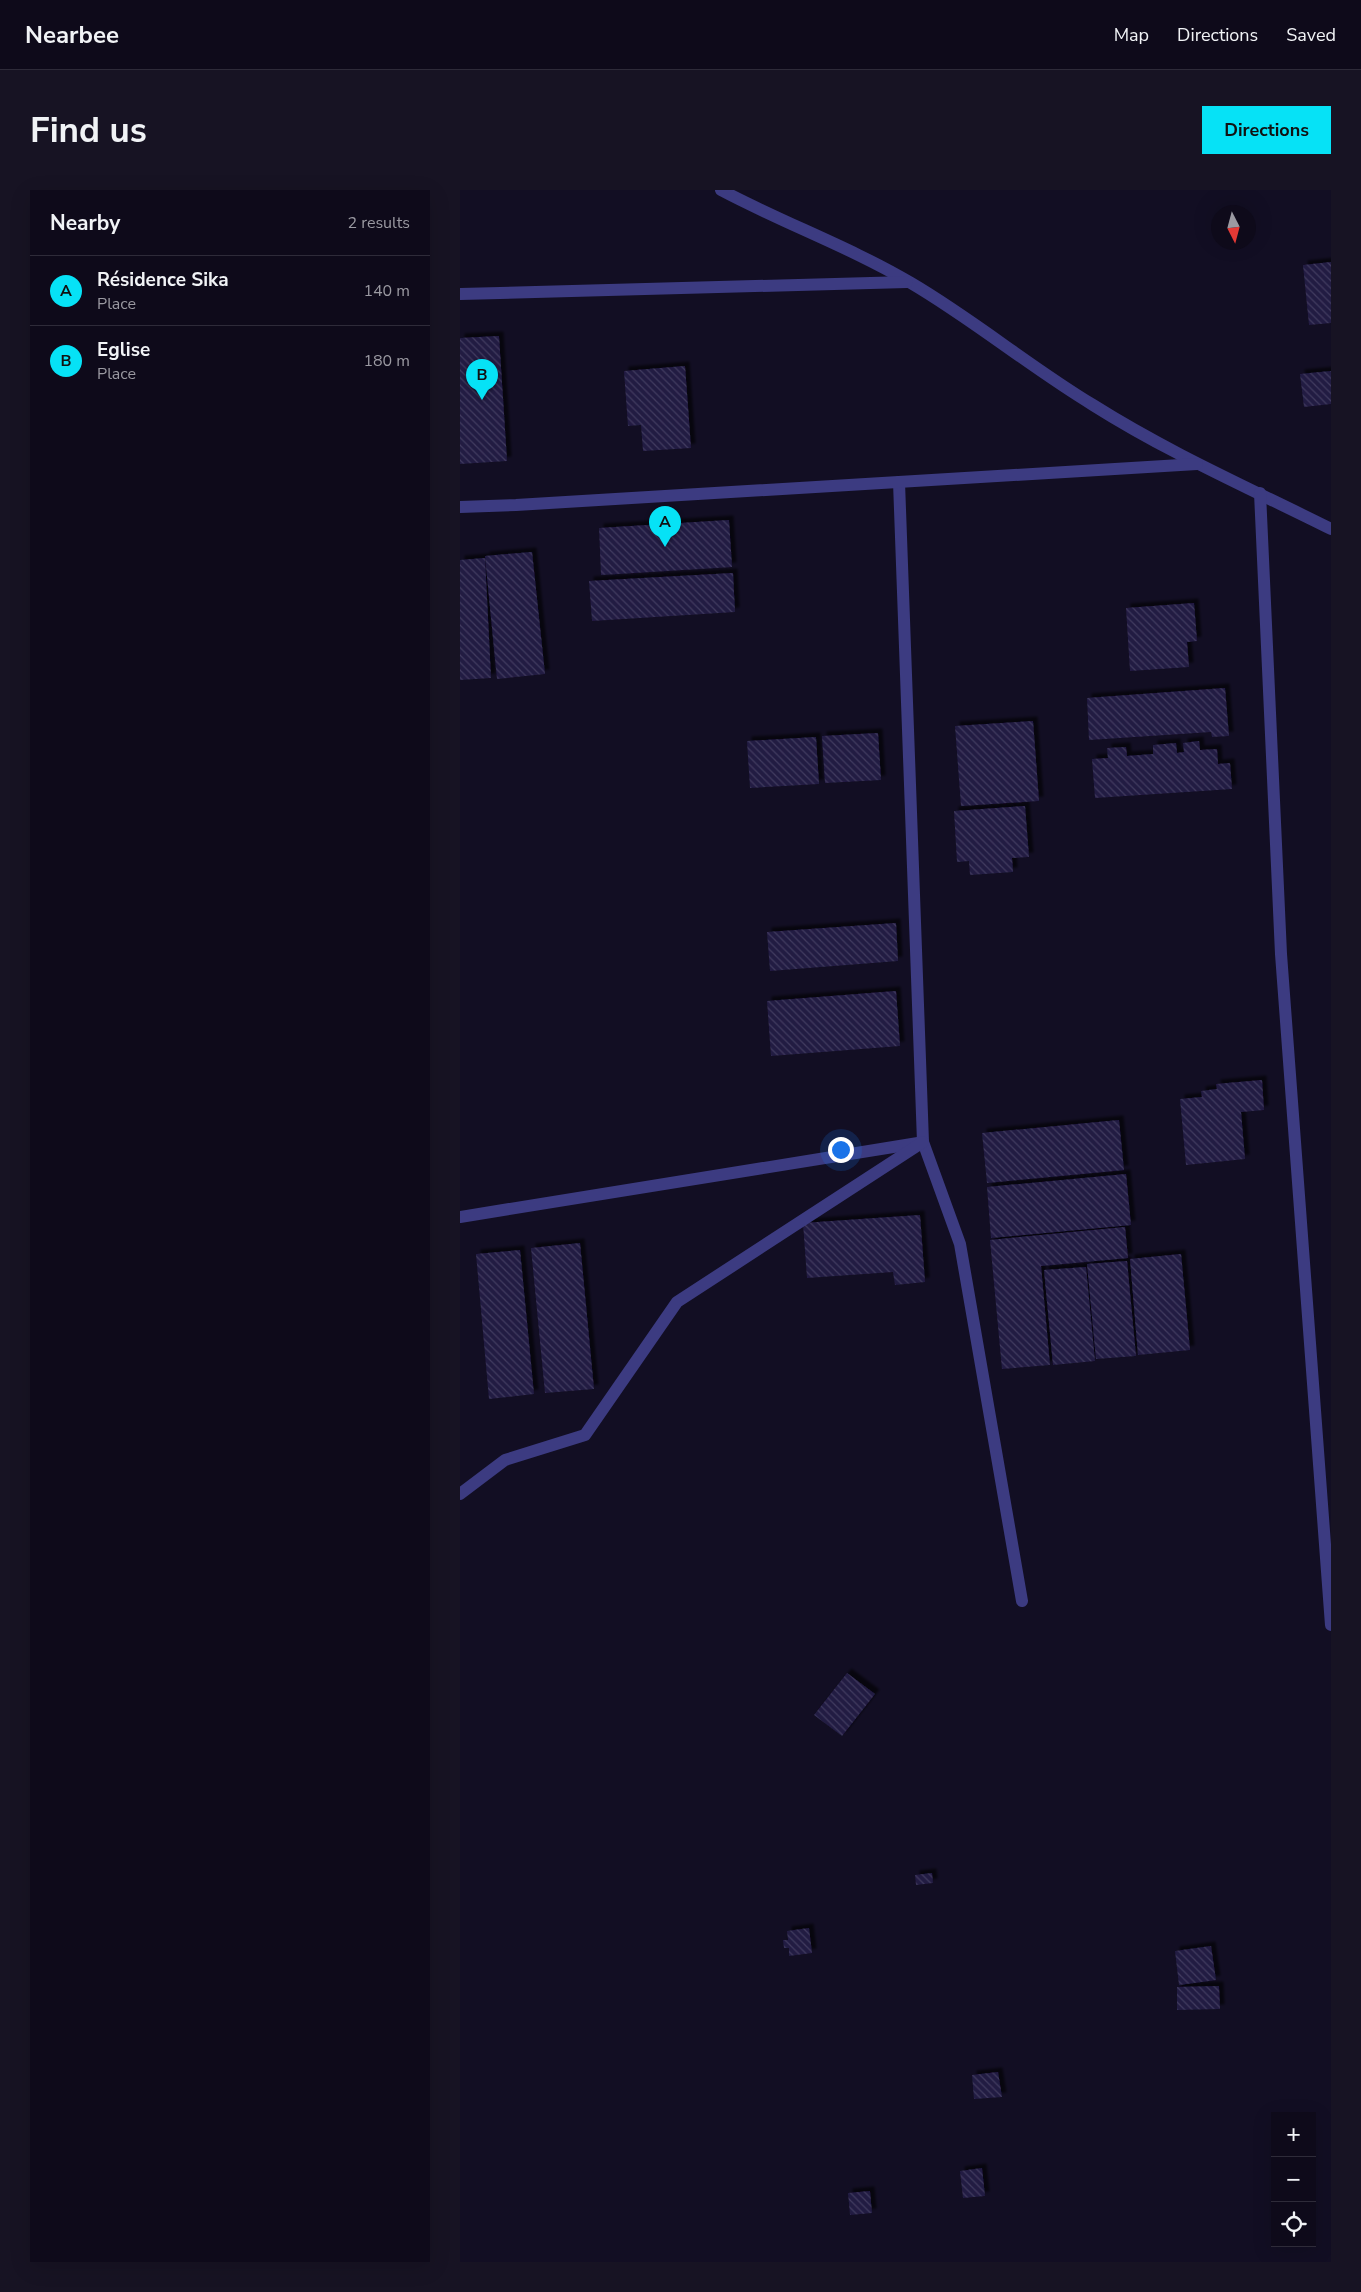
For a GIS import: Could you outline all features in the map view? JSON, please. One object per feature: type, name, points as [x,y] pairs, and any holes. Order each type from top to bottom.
[{"type":"street","points":[[721,190],[829,240],[910,282],[972,321],[1021,358],[1092,405],[1197,464],[1331,529]]},
{"type":"street","points":[[460,294],[910,282]]},
{"type":"street","points":[[460,507],[1197,464]]},
{"type":"street","points":[[899,482],[923,1142],[960,1244],[1022,1601]]},
{"type":"street","points":[[1260,493],[1281,954],[1331,1624]]},
{"type":"street","points":[[460,1217],[923,1142]]},
{"type":"street","points":[[460,1494],[505,1460],[585,1435],[677,1302],[923,1142]]},
{"type":"building","points":[[1331,262],[1331,323],[1309,325],[1303,265]]},
{"type":"building","points":[[499,336],[507,461],[460,464],[460,338]]},
{"type":"building","points":[[685,366],[691,448],[643,451],[641,425],[628,426],[624,371]]},
{"type":"building","points":[[1331,371],[1331,404],[1304,407],[1300,374]]},
{"type":"building","points":[[729,520],[732,567],[601,575],[599,528]]},
{"type":"building","points":[[532,552],[545,674],[497,679],[485,556]]},
{"type":"building","points":[[485,558],[491,678],[460,680],[460,560]]},
{"type":"building","points":[[733,573],[735,612],[592,621],[589,581]]},
{"type":"building","points":[[1194,603],[1197,641],[1187,642],[1189,667],[1130,671],[1126,608]]},
{"type":"building","points":[[1225,688],[1229,736],[1212,737],[1211,732],[1089,740],[1087,698]]},
{"type":"building","points":[[1033,721],[1039,801],[961,806],[955,726]]},
{"type":"building","points":[[878,733],[881,780],[825,783],[822,736]]},
{"type":"building","points":[[816,737],[819,784],[750,788],[747,741]]},
{"type":"building","points":[[1199,741],[1200,750],[1217,749],[1218,764],[1230,763],[1232,789],[1095,798],[1092,759],[1108,758],[1107,748],[1126,747],[1127,756],[1153,754],[1153,745],[1176,743],[1177,753],[1184,752],[1183,743]]},
{"type":"building","points":[[1025,806],[1029,857],[1012,858],[1013,872],[970,875],[969,861],[957,862],[954,811]]},
{"type":"building","points":[[896,923],[898,961],[770,971],[767,932]]},
{"type":"building","points":[[896,991],[900,1046],[771,1056],[767,1001]]},
{"type":"building","points":[[1262,1080],[1264,1110],[1241,1112],[1245,1159],[1186,1165],[1180,1099],[1202,1097],[1201,1091],[1217,1089],[1216,1084]]},
{"type":"building","points":[[1119,1120],[1124,1170],[987,1183],[982,1133]]},
{"type":"building","points":[[1126,1174],[1131,1225],[991,1238],[987,1187]]},
{"type":"building","points":[[920,1215],[925,1282],[895,1285],[893,1272],[807,1278],[803,1223]]},
{"type":"building","points":[[1125,1227],[1128,1258],[1041,1266],[1050,1365],[1002,1369],[990,1240]]},
{"type":"building","points":[[580,1243],[594,1389],[545,1393],[531,1248]]},
{"type":"building","points":[[520,1250],[534,1394],[489,1399],[476,1254]]},
{"type":"building","points":[[1181,1254],[1190,1350],[1138,1355],[1130,1259]]},
{"type":"building","points":[[1127,1261],[1136,1356],[1096,1359],[1087,1264]]},
{"type":"building","points":[[1086,1267],[1095,1361],[1053,1365],[1044,1270]]},
{"type":"building","points":[[847,1673],[875,1694],[842,1736],[814,1715]]},
{"type":"building","points":[[932,1873],[933,1883],[916,1885],[915,1875]]},
{"type":"building","points":[[809,1928],[812,1953],[789,1956],[789,1948],[784,1948],[783,1940],[788,1940],[787,1931]]},
{"type":"building","points":[[1211,1946],[1216,1980],[1179,1985],[1175,1951]]},
{"type":"building","points":[[1219,1986],[1220,2009],[1177,2010],[1177,1987]]},
{"type":"building","points":[[998,2072],[1002,2097],[974,2099],[972,2075]]},
{"type":"building","points":[[982,2168],[985,2196],[963,2198],[960,2171]]},
{"type":"building","points":[[870,2191],[872,2213],[850,2215],[848,2193]]},
{"type":"place","name":"Eglise","points":[[482,400]]},
{"type":"place","name":"Résidence Sika","points":[[665,547]]}]
